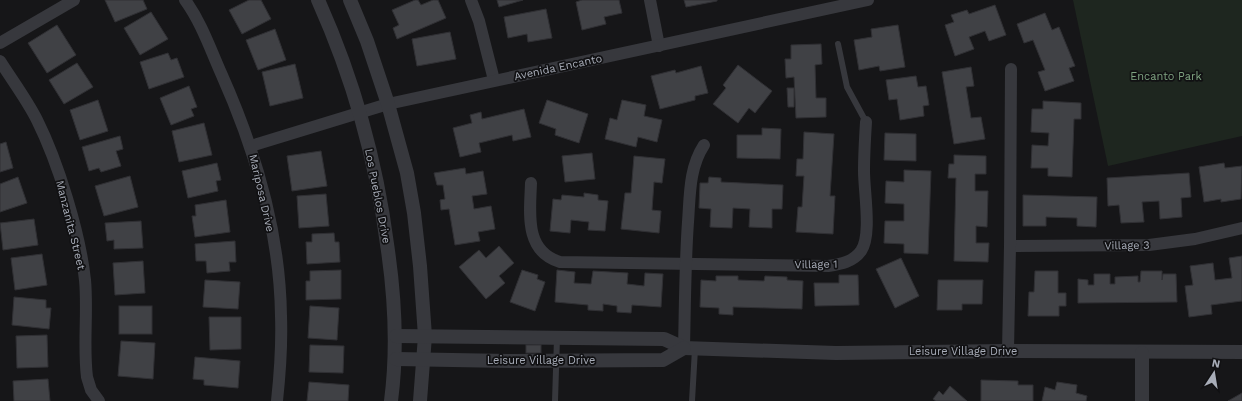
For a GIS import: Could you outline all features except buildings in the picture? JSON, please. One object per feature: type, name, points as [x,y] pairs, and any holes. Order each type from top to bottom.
[{"type":"street","points":[[0,43],[74,0]]},
{"type":"street","name":"Mariposa Drive","points":[[185,0],[196,15],[251,146],[269,216],[278,268],[281,315],[277,401]]},
{"type":"street","name":"Los Pueblos Drive","points":[[318,0],[344,62],[360,111],[381,200],[391,270],[396,336],[396,359],[391,401]]},
{"type":"street","points":[[350,0],[367,41],[388,104],[407,173],[414,213],[420,266],[424,336],[420,401]]},
{"type":"street","points":[[471,0],[479,21],[494,80]]},
{"type":"street","points":[[650,0],[658,46]]},
{"type":"street","name":"Avenida Encanto","points":[[251,146],[360,111],[388,104],[494,80],[658,46],[820,5],[868,0]]},
{"type":"street","name":"Manzanita Street","points":[[0,61],[36,118],[55,161],[72,218],[85,281],[87,377],[91,390],[99,401]]},
{"type":"street","points":[[1008,351],[1010,246],[1010,69]]},
{"type":"street","name":"Village 1","points":[[531,183],[530,209],[534,240],[538,249],[551,259],[574,263],[685,263],[828,266],[843,264],[853,259],[866,241],[864,169],[866,122]]},
{"type":"street","points":[[690,348],[685,263],[691,179],[694,164],[704,145]]},
{"type":"street","name":"Village 3","points":[[1010,246],[1149,245],[1195,239],[1242,228]]},
{"type":"street","name":"Leisure Village Drive","points":[[396,336],[664,339],[690,348],[836,353],[1008,351],[1142,353],[1242,352]]},
{"type":"street","points":[[509,361],[510,338]]},
{"type":"street","name":"Leisure Village Drive","points":[[396,359],[509,361],[663,360],[690,348]]},
{"type":"street","points":[[1142,353],[1142,401]]},
{"type":"lane","points":[[838,44],[847,86],[866,122]]},
{"type":"lane","points":[[555,401],[555,360],[557,338]]},
{"type":"lane","points":[[690,348],[692,401]]},
{"type":"green space","name":"Encanto Park","points":[[1073,0],[1242,0],[1242,136],[1108,166]]}]
